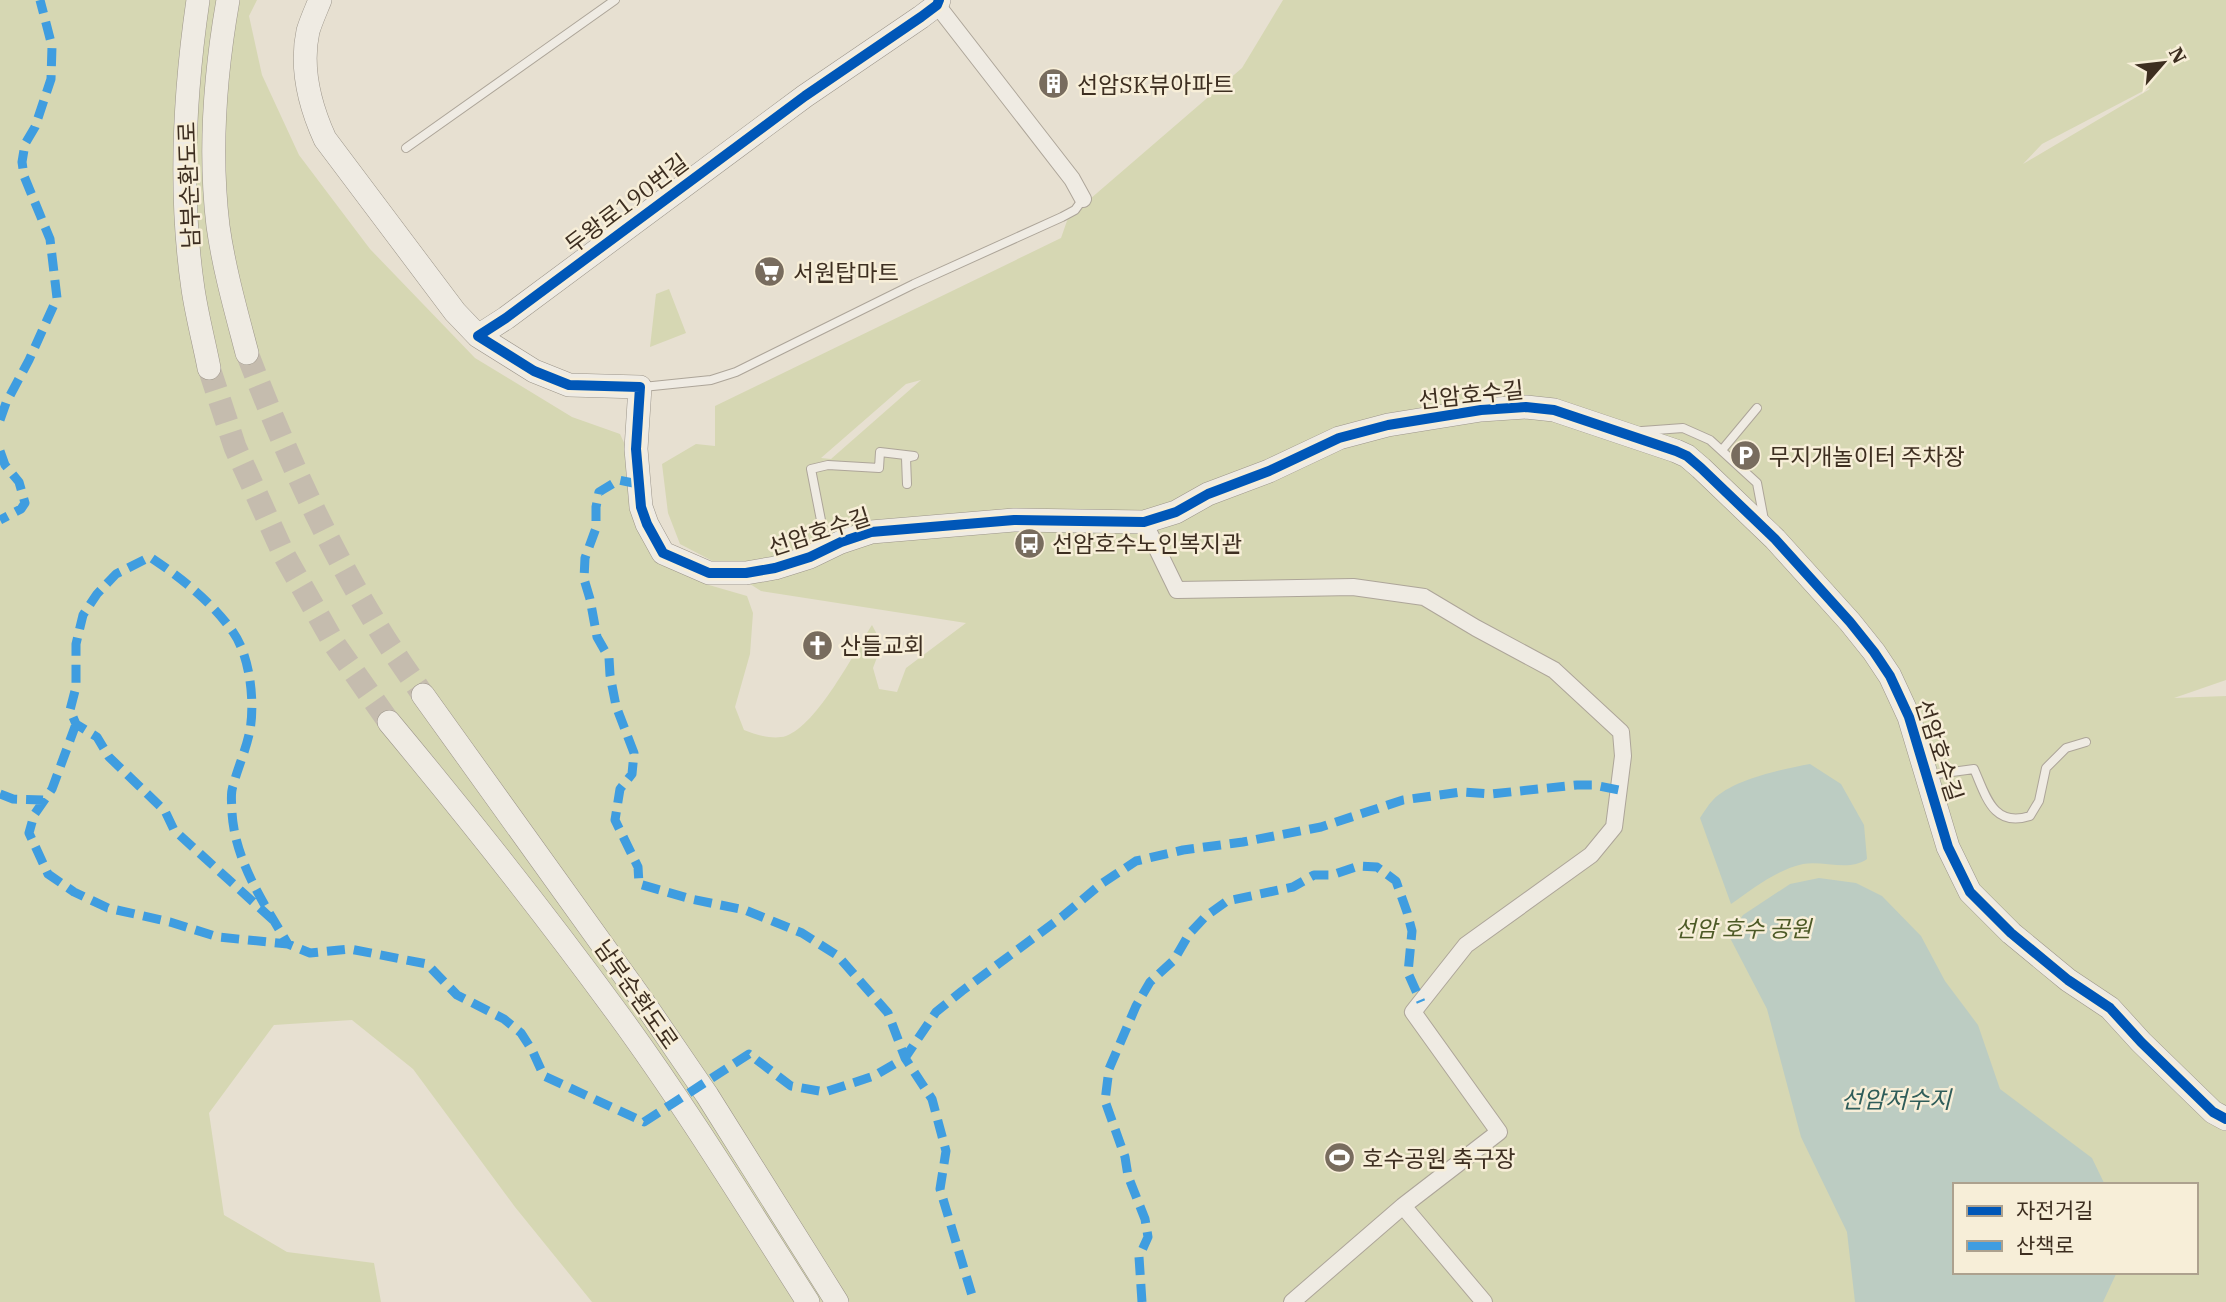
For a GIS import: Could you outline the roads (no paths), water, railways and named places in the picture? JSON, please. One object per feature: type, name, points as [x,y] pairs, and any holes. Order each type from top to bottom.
[{"type":"street","name":"남부순환도로","points":[[196,0],[185,113],[187,230],[193,290],[209,368]]},
{"type":"street","points":[[320,0],[308,32],[305,74],[316,119],[325,139],[455,312],[478,336],[534,371],[569,385],[640,387]]},
{"type":"street","name":"남부순환도로","points":[[227,1],[215,111],[214,174],[218,227],[225,267],[247,353]]},
{"type":"street","points":[[938,2],[1072,179],[1083,199]]},
{"type":"street","name":"두왕로190번길","points":[[478,336],[938,2]]},
{"type":"street","name":"선암호수길","points":[[640,387],[636,449],[641,507],[646,524],[663,553],[709,573],[746,573],[775,568],[871,532],[1001,522],[1144,522],[1176,512],[1208,494],[1269,471],[1339,438],[1388,425],[1481,410],[1526,407],[1555,410],[1687,456],[1766,531],[1850,622],[1890,676],[1909,717],[1951,857],[1970,892],[2011,933],[2068,980],[2110,1008],[2213,1112],[2226,1119]]},
{"type":"street","points":[[1144,522],[1177,590],[1353,587],[1424,597],[1554,670],[1621,732],[1623,756],[1614,827],[1591,855],[1466,945],[1413,1012],[1499,1132],[1403,1206],[1292,1302]]},
{"type":"street","name":"남부순환도로","points":[[423,695],[707,1095],[837,1302]]},
{"type":"street","name":"남부순환도로","points":[[389,722],[465,814],[619,1015],[685,1111],[808,1302]]},
{"type":"street","points":[[1403,1206],[1485,1302]]},
{"type":"lane","points":[[406,148],[615,0]]},
{"type":"lane","points":[[640,387],[711,380],[736,372],[914,284],[1062,217],[1075,210],[1083,199]]},
{"type":"lane","points":[[1722,450],[1756,408]]},
{"type":"lane","points":[[1625,433],[1683,428],[1710,440],[1758,483],[1766,531]]},
{"type":"lane","points":[[826,549],[811,470],[828,465],[879,468],[880,452],[914,456],[906,458],[907,484]]},
{"type":"lane","points":[[1927,775],[1974,769],[1988,803],[2001,816],[2018,820],[2030,816],[2039,801],[2046,768],[2066,748],[2087,742]]},
{"type":"water","points":[[1810,764],[1841,784],[1864,825],[1867,859],[1852,865],[1811,863],[1793,867],[1765,881],[1731,904],[1700,818],[1713,800],[1733,786],[1759,776]]},
{"type":"water","name":"선암저수지","points":[[1819,878],[1856,883],[1882,896],[1921,936],[1945,981],[1978,1025],[2000,1089],[2092,1158],[2104,1183],[1953,1183],[1953,1274],[2116,1274],[2103,1302],[1855,1302],[1847,1232],[1801,1137],[1767,1009],[1729,936],[1743,915],[1790,884]]},
{"type":"tunnel","points":[[247,353],[274,421],[320,522],[379,629],[423,695]]},
{"type":"tunnel","points":[[209,368],[235,447],[284,555],[335,645],[389,722]]},
{"type":"place","name":"선암SK뷰아파트","points":[[1054,84]]},
{"type":"place","name":"서원탑마트","points":[[770,272]]},
{"type":"place","name":"무지개놀이터 주차장","points":[[1746,456]]},
{"type":"place","name":"선암호수노인복지관","points":[[1029,543]]},
{"type":"place","name":"산들교회","points":[[817,645]]},
{"type":"place","name":"호수공원 축구장","points":[[1339,1158]]},
{"type":"park label","name":"선암 호수 공원","points":[[1743,928]]}]
